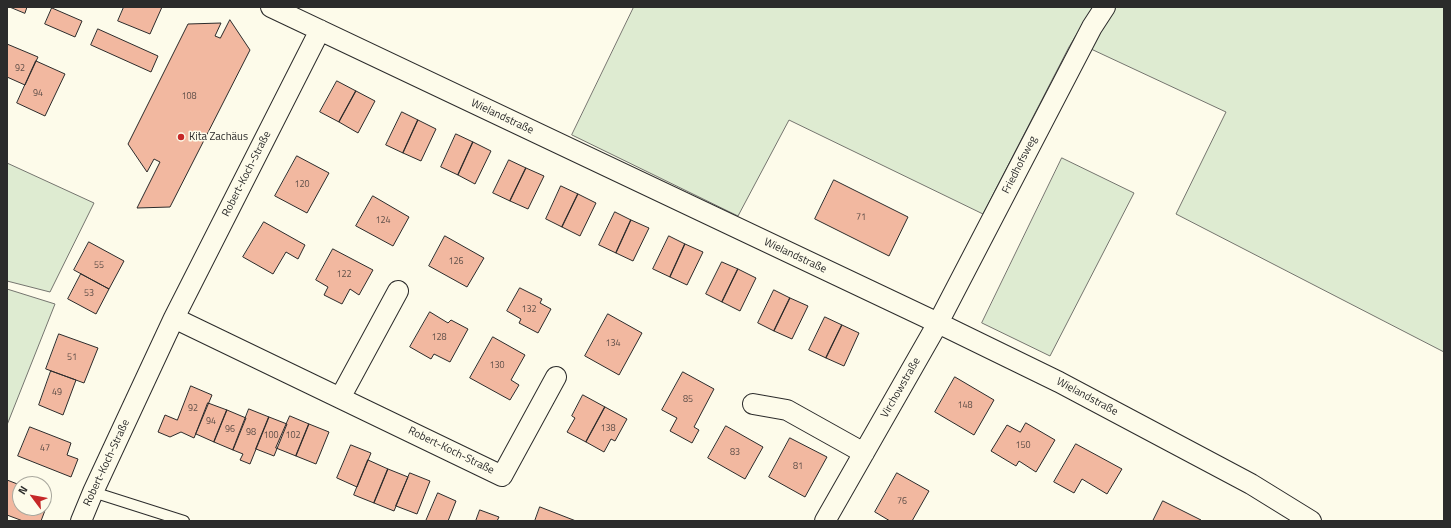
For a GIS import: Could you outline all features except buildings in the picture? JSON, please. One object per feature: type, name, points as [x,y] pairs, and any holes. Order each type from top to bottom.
[{"type":"street","name":"Wielandstraße","points":[[271,7],[938,323],[1059,382],[1251,484],[1311,521]]},
{"type":"street","name":"Friedhofsweg","points":[[938,323],[1092,27],[1105,7]]},
{"type":"street","name":"Robert-Koch-Straße","points":[[81,521],[174,318],[320,30]]},
{"type":"street","points":[[340,398],[398,291]]},
{"type":"street","name":"Robert-Koch-Straße","points":[[174,318],[502,476],[556,377]]},
{"type":"street","name":"Virchowstraße","points":[[825,521],[938,323]]},
{"type":"street","points":[[753,404],[787,410],[864,453]]},
{"type":"lane","points":[[93,492],[184,521]]},
{"type":"green space","points":[[634,7],[1093,7],[1069,47],[983,214],[789,120],[738,216],[572,135]]},
{"type":"green space","points":[[1116,7],[1444,7],[1444,352],[1176,214],[1226,112],[1091,49]]},
{"type":"green space","points":[[1062,158],[1134,193],[1050,356],[982,323]]},
{"type":"green space","points":[[7,163],[94,203],[50,292],[7,281]]},
{"type":"green space","points":[[7,289],[55,304],[7,425]]},
{"type":"place","name":"Kita Zachäus","points":[[181,137]]}]
